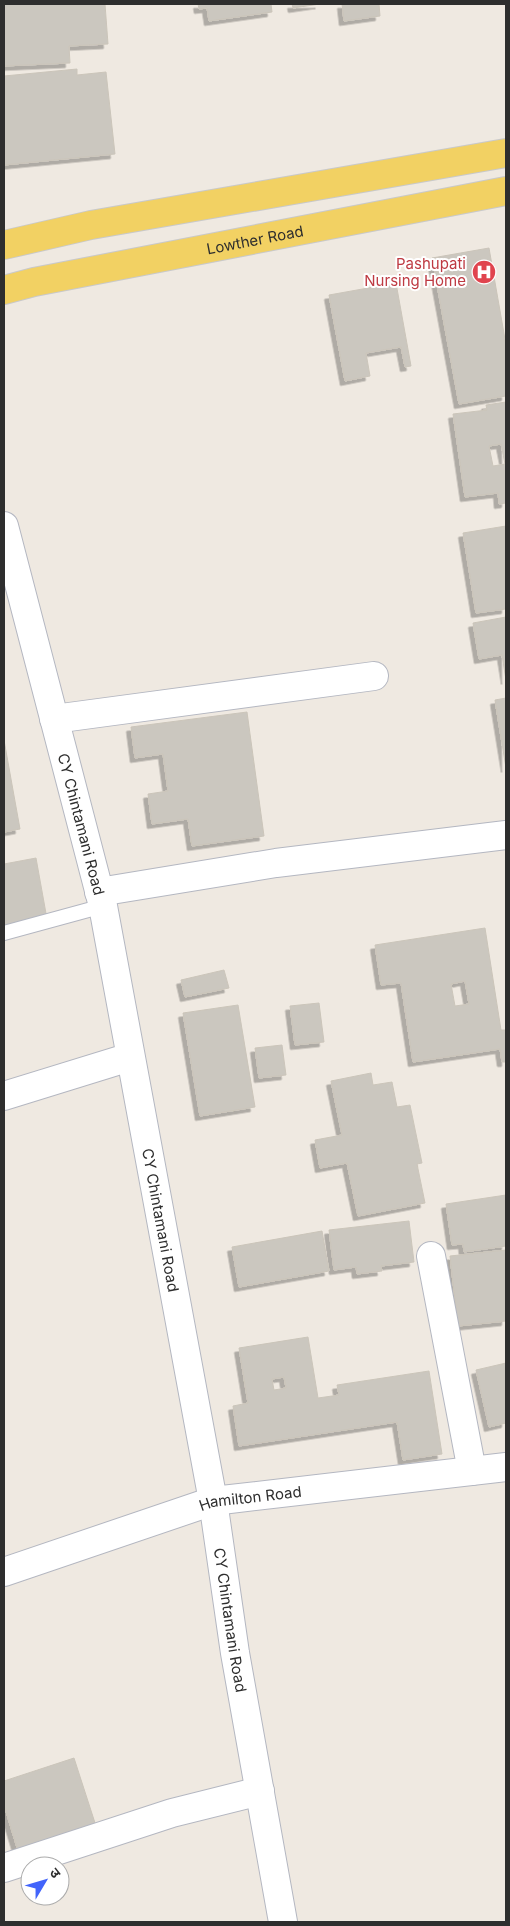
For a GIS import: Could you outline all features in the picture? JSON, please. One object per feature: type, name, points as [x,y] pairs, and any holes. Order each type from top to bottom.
[{"type":"main road","points":[[4,245],[91,225],[506,153]]},
{"type":"main road","name":"Lowther Road","points":[[4,290],[34,282],[506,193]]},
{"type":"street","name":"CY Chintamani Road","points":[[4,526],[101,899],[213,1501],[235,1653],[282,1922]]},
{"type":"street","points":[[54,719],[374,676]]},
{"type":"street","points":[[101,899],[276,863],[506,835]]},
{"type":"street","points":[[4,1096],[130,1057]]},
{"type":"street","points":[[431,1256],[472,1471]]},
{"type":"street","name":"Hamilton Road","points":[[4,1572],[213,1501],[506,1467]]},
{"type":"street","points":[[4,1868],[172,1812],[260,1791]]},
{"type":"lane","points":[[4,933],[101,899]]},
{"type":"building","points":[[4,4],[105,4],[108,44],[69,46],[70,63],[4,66]]},
{"type":"building","points":[[198,4],[271,4],[272,12],[209,21],[207,8],[199,9]]},
{"type":"building","points":[[292,4],[320,4],[293,8]]},
{"type":"building","points":[[342,4],[379,4],[380,16],[344,21]]},
{"type":"building","points":[[77,69],[77,75],[106,72],[115,154],[4,165],[4,76]]},
{"type":"building","points":[[489,248],[506,345],[506,396],[459,404],[432,258]]},
{"type":"building","points":[[396,283],[411,366],[405,367],[401,347],[366,353],[370,376],[345,381],[329,295]]},
{"type":"building","points":[[506,402],[506,503],[499,504],[498,493],[465,497],[453,414],[487,410],[486,405]],"holes":[[[501,444],[505,464],[493,466],[489,446]]]},
{"type":"building","points":[[506,526],[506,609],[476,613],[463,533]]},
{"type":"building","points":[[506,617],[506,680],[502,655],[479,659],[473,623]]},
{"type":"building","points":[[506,698],[506,768],[495,700]]},
{"type":"building","points":[[247,712],[264,836],[192,846],[188,819],[152,824],[148,794],[168,791],[163,754],[135,758],[131,727]]},
{"type":"building","points":[[4,740],[20,829],[4,832]]},
{"type":"building","points":[[36,858],[47,919],[4,927],[4,864]]},
{"type":"building","points":[[485,928],[501,1030],[506,1030],[506,1062],[502,1062],[500,1049],[413,1062],[401,983],[381,985],[375,945]],"holes":[[[465,981],[469,1004],[455,1006],[451,984]]]},
{"type":"building","points":[[224,970],[229,988],[185,997],[181,980]]},
{"type":"building","points":[[319,1003],[324,1042],[295,1045],[290,1006]]},
{"type":"building","points":[[238,1005],[255,1107],[200,1116],[183,1013]]},
{"type":"building","points":[[282,1045],[286,1075],[259,1078],[255,1048]]},
{"type":"building","points":[[371,1073],[373,1085],[392,1082],[397,1107],[410,1105],[422,1163],[417,1164],[425,1203],[358,1216],[347,1163],[320,1168],[315,1140],[342,1135],[331,1081]]},
{"type":"building","points":[[506,1195],[506,1246],[464,1252],[463,1244],[452,1245],[446,1204]]},
{"type":"building","points":[[409,1221],[414,1262],[381,1266],[382,1271],[357,1274],[356,1267],[334,1270],[329,1230]]},
{"type":"building","points":[[322,1231],[329,1271],[239,1287],[232,1247]]},
{"type":"building","points":[[506,1250],[506,1321],[458,1326],[450,1256]]},
{"type":"building","points":[[308,1337],[318,1398],[339,1395],[337,1385],[429,1371],[442,1454],[403,1460],[397,1422],[239,1446],[233,1406],[248,1403],[239,1348]],"holes":[[[284,1377],[286,1388],[274,1390],[272,1379]]]},
{"type":"building","points":[[506,1363],[506,1423],[489,1427],[476,1370]]},
{"type":"building","points":[[74,1758],[96,1826],[18,1851],[4,1805],[4,1781]]},
{"type":"place","name":"Pashupati Nursing Home","points":[[484,272]]}]
